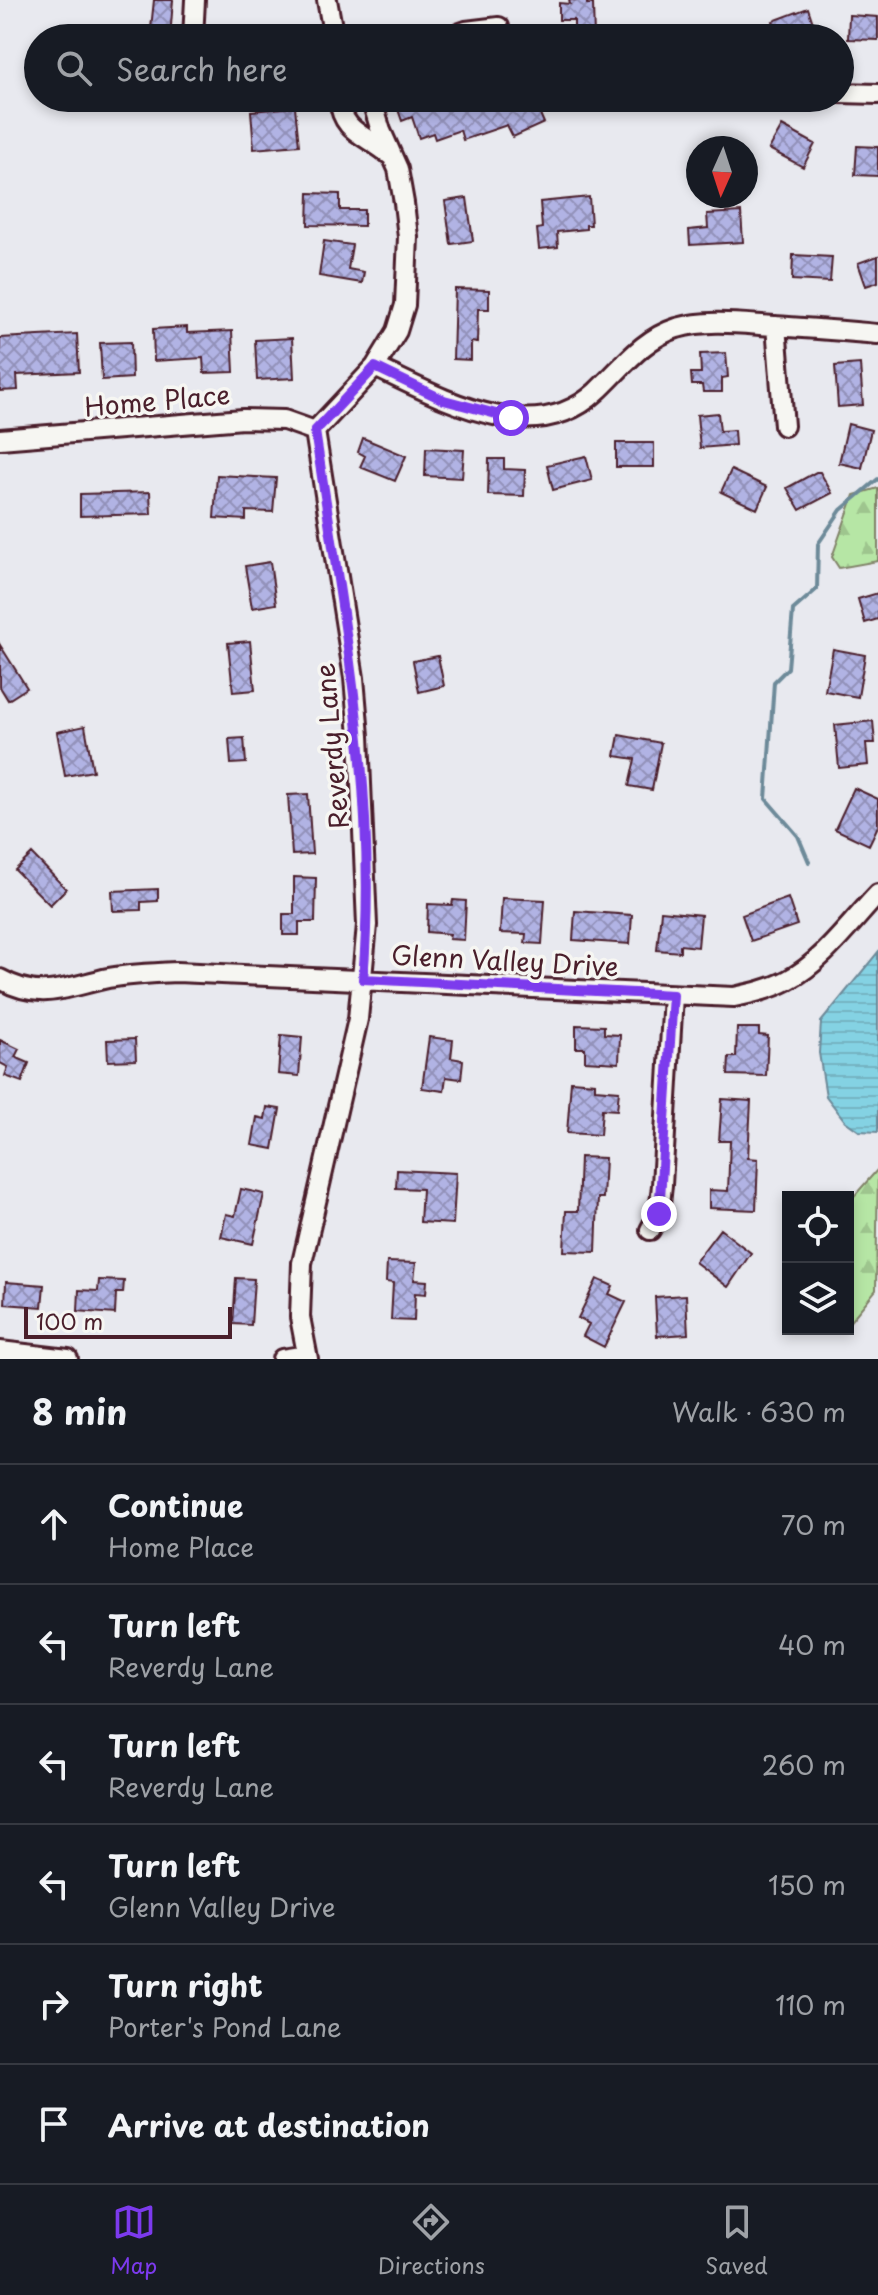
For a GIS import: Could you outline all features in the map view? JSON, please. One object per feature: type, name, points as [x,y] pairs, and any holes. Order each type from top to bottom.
[{"type":"street","points":[[194,24],[195,0]]},
{"type":"street","points":[[327,0],[331,24]]},
{"type":"street","points":[[854,93],[878,94]]},
{"type":"street","points":[[342,112],[352,130],[392,157]]},
{"type":"street","points":[[315,431],[375,367],[397,331],[405,305],[407,222],[398,169],[376,112]]},
{"type":"street","points":[[375,367],[444,400],[479,411],[511,418],[549,418],[583,402],[634,352],[672,330],[704,323],[878,334]]},
{"type":"street","points":[[776,326],[784,426]]},
{"type":"street","name":"Home Place","points":[[0,439],[243,419],[284,420],[315,431]]},
{"type":"street","name":"Reverdy Lane","points":[[307,1357],[300,1317],[302,1263],[355,1035],[363,979],[366,884],[354,678],[315,431]]},
{"type":"street","name":"Glenn Valley Drive","points":[[0,979],[19,988],[43,992],[61,991],[108,978],[177,972],[734,997],[766,990],[792,978],[835,943],[878,894]]},
{"type":"street","points":[[650,1230],[659,1214],[662,1185],[673,995]]},
{"type":"street","points":[[0,1351],[68,1359]]},
{"type":"street","points":[[282,1359],[307,1357]]},
{"type":"green space","points":[[878,488],[878,561],[839,568],[832,557],[854,495]]},
{"type":"green space","points":[[878,1169],[876,1290],[854,1317],[854,1263],[854,1196]]},
{"type":"water","points":[[878,952],[878,1132],[859,1131],[845,1121],[826,1096],[819,1053],[821,1022]]},
{"type":"building","points":[[154,0],[173,0],[171,24],[151,24]]},
{"type":"building","points":[[569,0],[587,0],[587,4],[593,4],[594,24],[559,20],[559,3],[570,4]]},
{"type":"building","points":[[808,8],[813,24],[774,24],[773,21]]},
{"type":"building","points":[[849,15],[878,17],[878,40],[854,39],[854,24],[849,24]]},
{"type":"building","points":[[251,112],[296,112],[299,145],[254,149]]},
{"type":"building","points":[[399,112],[539,112],[544,123],[513,137],[507,125],[463,140],[460,130],[435,139],[433,133],[419,138],[412,117],[402,121]]},
{"type":"building","points":[[782,126],[815,144],[803,167],[769,149]]},
{"type":"building","points":[[857,146],[878,147],[878,176],[855,175]]},
{"type":"building","points":[[309,193],[340,194],[340,210],[364,210],[364,226],[308,225]]},
{"type":"building","points":[[589,197],[591,225],[586,225],[586,229],[557,232],[558,247],[539,249],[537,229],[542,228],[540,202]]},
{"type":"building","points":[[467,198],[473,241],[451,244],[445,201]]},
{"type":"building","points":[[741,212],[743,242],[690,245],[689,230],[708,228],[707,214]]},
{"type":"building","points":[[324,241],[352,245],[348,269],[364,272],[362,283],[319,276]]},
{"type":"building","points":[[793,255],[832,257],[830,282],[792,280]]},
{"type":"building","points":[[878,256],[878,282],[866,286],[858,263]]},
{"type":"building","points":[[455,289],[489,290],[489,309],[478,309],[477,343],[471,342],[471,360],[453,359]]},
{"type":"building","points":[[187,327],[187,333],[232,331],[234,372],[204,373],[203,358],[154,361],[153,329]]},
{"type":"building","points":[[77,334],[79,372],[17,375],[18,390],[0,391],[0,338]]},
{"type":"building","points":[[292,338],[294,378],[257,380],[255,340]]},
{"type":"building","points":[[131,342],[132,378],[102,380],[100,343]]},
{"type":"building","points":[[726,353],[728,377],[722,378],[722,392],[703,392],[702,385],[692,385],[691,373],[701,373],[700,354]]},
{"type":"building","points":[[860,364],[863,405],[838,407],[835,366]]},
{"type":"building","points":[[718,413],[720,431],[734,430],[735,445],[700,448],[697,415]]},
{"type":"building","points":[[848,424],[871,430],[862,468],[839,463]]},
{"type":"building","points":[[363,438],[406,456],[395,481],[360,467],[365,456],[358,452]]},
{"type":"building","points":[[616,443],[654,443],[654,467],[616,467]]},
{"type":"building","points":[[426,448],[464,450],[462,478],[425,476]]},
{"type":"building","points":[[586,456],[592,480],[553,490],[547,465]]},
{"type":"building","points":[[489,459],[504,459],[504,469],[525,470],[524,496],[488,495]]},
{"type":"building","points":[[731,470],[767,487],[757,509],[721,492]]},
{"type":"building","points":[[820,472],[832,493],[800,510],[787,488]]},
{"type":"building","points":[[217,475],[276,478],[273,512],[246,511],[246,520],[214,518]]},
{"type":"building","points":[[150,492],[151,514],[80,516],[80,494]]},
{"type":"building","points":[[270,562],[276,604],[252,608],[245,566]]},
{"type":"building","points":[[878,593],[878,619],[865,623],[858,599]]},
{"type":"building","points":[[250,641],[255,690],[233,692],[228,643]]},
{"type":"building","points":[[0,645],[27,688],[8,700],[0,687]]},
{"type":"building","points":[[833,649],[865,655],[858,697],[825,691]]},
{"type":"building","points":[[438,656],[444,686],[419,692],[413,661]]},
{"type":"building","points":[[873,721],[875,743],[866,743],[868,765],[839,768],[835,725]]},
{"type":"building","points":[[85,726],[93,771],[65,776],[57,732]]},
{"type":"building","points":[[619,735],[661,743],[652,790],[629,786],[635,759],[615,756]]},
{"type":"building","points":[[244,738],[246,763],[231,764],[229,739]]},
{"type":"building","points":[[854,788],[878,799],[878,826],[869,845],[835,829]]},
{"type":"building","points":[[308,794],[312,854],[292,855],[288,795]]},
{"type":"building","points":[[32,854],[66,889],[50,905],[15,870]]},
{"type":"building","points":[[294,877],[316,878],[315,922],[299,922],[299,935],[283,935],[283,914],[294,914]]},
{"type":"building","points":[[158,889],[158,901],[141,902],[141,910],[113,911],[112,891]]},
{"type":"building","points":[[502,898],[545,900],[542,944],[525,943],[526,934],[500,933]]},
{"type":"building","points":[[788,898],[797,925],[751,941],[742,915]]},
{"type":"building","points":[[453,900],[466,901],[464,940],[449,939],[450,934],[427,932],[428,904],[452,905]]},
{"type":"building","points":[[575,911],[632,915],[630,944],[573,940]]},
{"type":"building","points":[[661,911],[701,915],[698,947],[680,945],[680,952],[657,950]]},
{"type":"building","points":[[576,1025],[604,1026],[604,1034],[620,1035],[619,1063],[585,1061],[585,1048],[576,1048]]},
{"type":"building","points":[[737,1028],[759,1028],[759,1035],[768,1036],[766,1076],[728,1075],[729,1057],[736,1057]]},
{"type":"building","points":[[281,1035],[302,1037],[299,1076],[278,1074]]},
{"type":"building","points":[[429,1037],[453,1040],[451,1058],[463,1060],[461,1079],[446,1077],[444,1091],[422,1088]]},
{"type":"building","points":[[135,1039],[136,1060],[108,1061],[107,1040]]},
{"type":"building","points":[[0,1040],[19,1049],[15,1057],[29,1063],[22,1082],[5,1076],[8,1067],[0,1063]]},
{"type":"building","points":[[571,1081],[595,1083],[595,1089],[619,1091],[617,1110],[602,1109],[600,1135],[567,1133]]},
{"type":"building","points":[[722,1099],[751,1101],[748,1158],[758,1159],[756,1210],[709,1208],[709,1190],[728,1191],[730,1141],[719,1141]]},
{"type":"building","points":[[267,1107],[280,1109],[273,1149],[252,1145],[257,1117],[265,1119]]},
{"type":"building","points":[[580,1157],[605,1158],[603,1198],[598,1198],[596,1252],[564,1251],[566,1211],[578,1211]]},
{"type":"building","points":[[397,1170],[456,1173],[453,1224],[420,1222],[422,1189],[396,1188]]},
{"type":"building","points":[[241,1189],[264,1194],[253,1244],[221,1237],[226,1214],[235,1216]]},
{"type":"building","points":[[720,1229],[751,1253],[728,1287],[695,1262]]},
{"type":"building","points":[[387,1262],[416,1263],[414,1280],[427,1281],[426,1294],[415,1293],[414,1321],[391,1320],[393,1283],[386,1282]]},
{"type":"building","points":[[236,1278],[254,1279],[251,1325],[233,1324]]},
{"type":"building","points":[[597,1279],[613,1286],[609,1294],[626,1302],[604,1347],[583,1336],[589,1324],[578,1318]]},
{"type":"building","points":[[99,1280],[124,1281],[123,1293],[116,1293],[115,1314],[78,1311],[79,1290],[98,1291]]},
{"type":"building","points":[[6,1282],[44,1285],[42,1307],[5,1304]]},
{"type":"building","points":[[686,1295],[688,1334],[657,1336],[655,1297]]},
{"type":"waterway","points":[[809,862],[798,836],[766,799],[774,682],[788,668],[793,610],[817,589],[818,544],[841,510],[878,479]]},
{"type":"route","points":[[511,418],[444,400],[375,367],[315,431],[354,678],[366,870],[367,925],[363,979],[673,995],[659,1214]]}]
